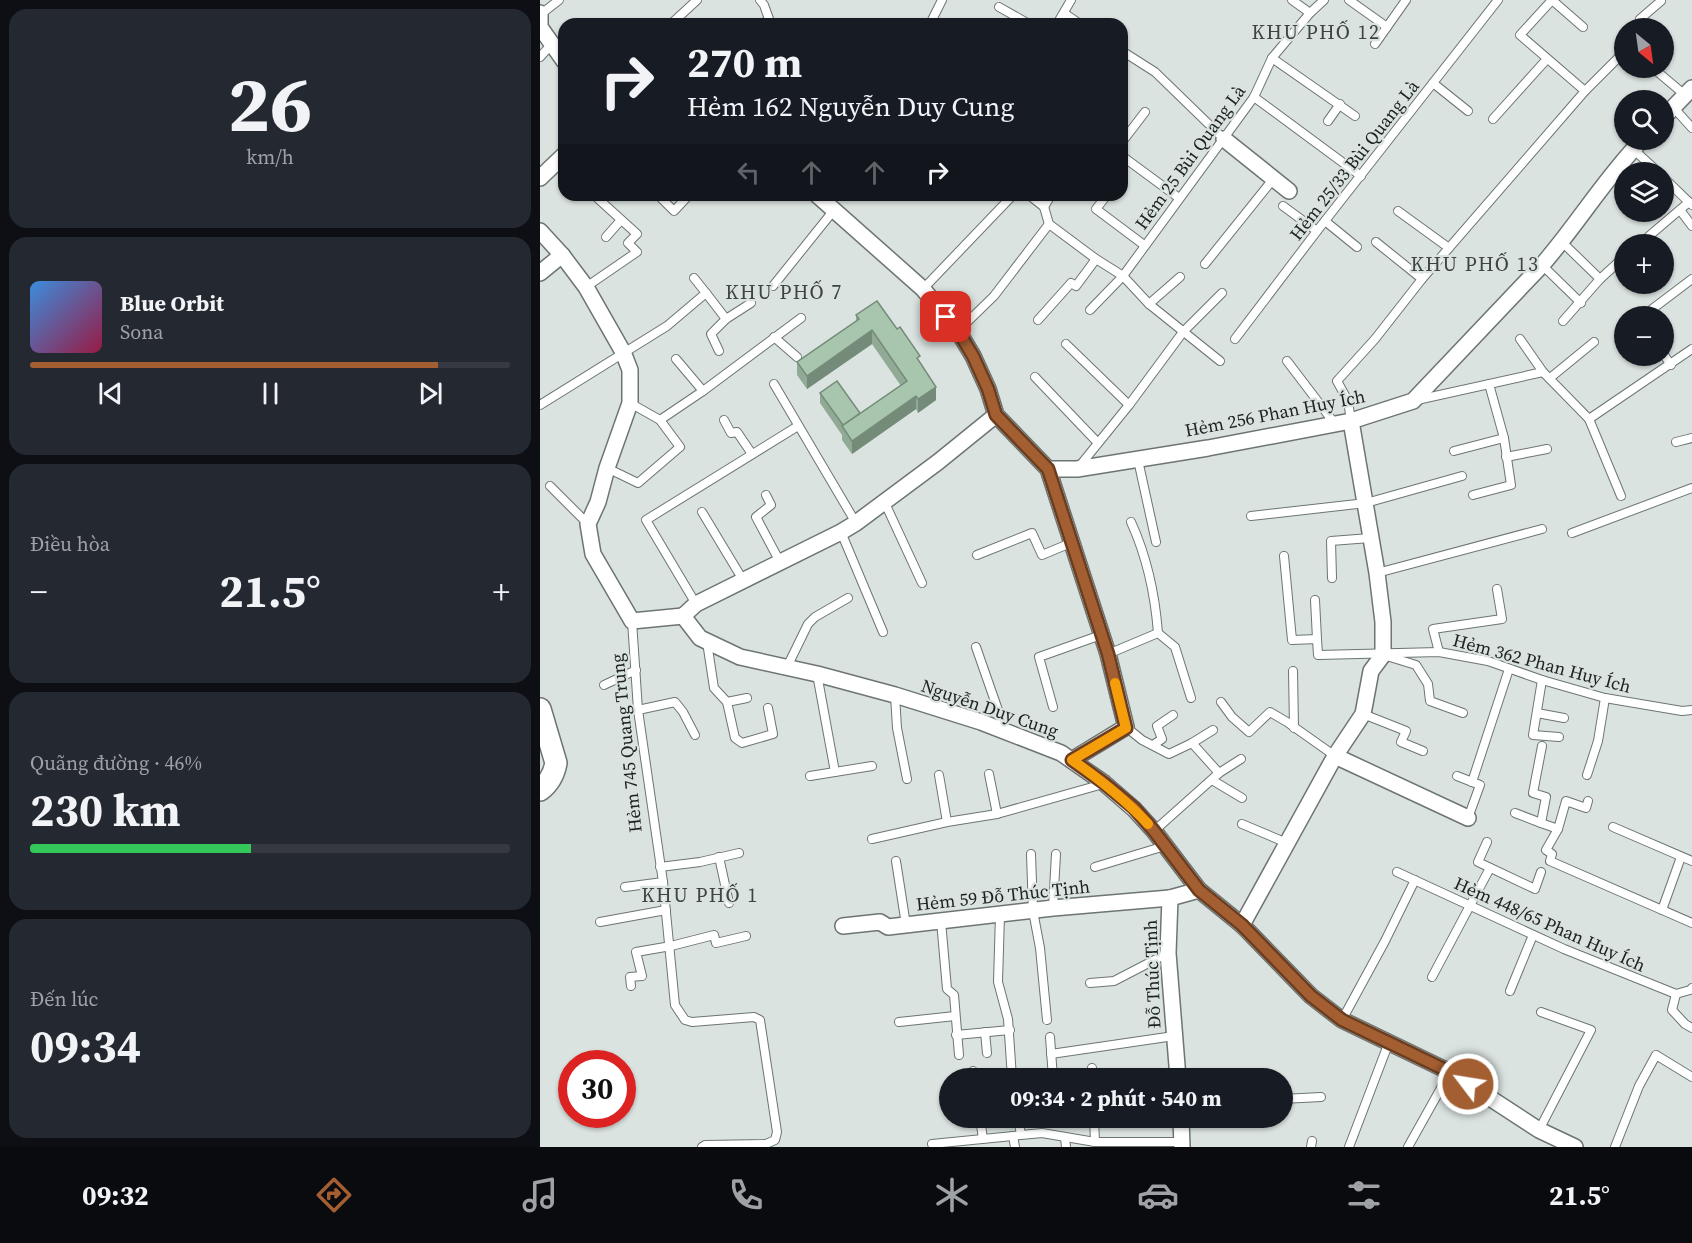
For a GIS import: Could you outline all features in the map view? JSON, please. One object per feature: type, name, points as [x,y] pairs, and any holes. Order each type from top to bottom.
[{"type":"street","points":[[540,13],[540,27],[558,54]]},
{"type":"street","points":[[1674,106],[1688,91]]},
{"type":"street","points":[[1224,139],[1289,191]]},
{"type":"street","name":"Hẻm 256 Phan Huy Ích","points":[[1048,469],[1077,469],[1138,460],[1343,422],[1413,401],[1542,265],[1632,150]]},
{"type":"street","points":[[540,178],[558,161]]},
{"type":"street","points":[[824,201],[923,289],[958,331],[973,356],[988,389],[996,415],[1048,469],[1108,654],[1126,728],[1072,760]]},
{"type":"street","points":[[540,231],[586,287],[623,352],[630,370],[630,403],[607,468],[598,502],[588,524]]},
{"type":"street","points":[[540,273],[562,255]]},
{"type":"street","points":[[632,621],[683,616],[696,604],[841,532],[939,462],[996,415]]},
{"type":"street","points":[[1242,925],[1335,756],[1363,714],[1371,672],[1383,655],[1383,622],[1366,503],[1343,422]]},
{"type":"street","name":"Hẻm 745 Quang Trung","points":[[588,524],[593,554],[632,621]]},
{"type":"street","name":"Nguyễn Duy Cung","points":[[683,616],[700,638],[740,657],[817,674],[895,695],[1005,731],[1052,749],[1072,760],[1134,808],[1199,890],[1242,925],[1311,996],[1342,1020],[1450,1072],[1557,1143],[1575,1147]]},
{"type":"street","points":[[540,709],[556,763],[548,783],[540,790]]},
{"type":"street","points":[[1335,756],[1468,818]]},
{"type":"street","name":"Đỗ Thúc Tịnh","points":[[1177,1068],[1168,953],[1170,898],[1199,890]]},
{"type":"street","name":"Hẻm 59 Đỗ Thúc Tịnh","points":[[843,926],[880,922],[888,927],[1053,908],[1170,898]]},
{"type":"street","points":[[1181,1128],[1182,1145]]},
{"type":"lane","points":[[540,13],[559,0]]},
{"type":"lane","points":[[678,18],[697,0]]},
{"type":"lane","points":[[760,0],[769,18]]},
{"type":"lane","points":[[933,18],[942,0]]},
{"type":"lane","points":[[1061,18],[1071,0]]},
{"type":"lane","points":[[1292,0],[1310,13]]},
{"type":"lane","name":"Hẻm 25 Bùi Quang Là","points":[[1090,310],[1123,276],[1224,139],[1254,97],[1272,58],[1324,0]]},
{"type":"lane","points":[[1349,0],[1387,27]]},
{"type":"lane","points":[[1375,44],[1406,0]]},
{"type":"lane","name":"Hẻm 25/33 Bùi Quang Là","points":[[1235,339],[1498,0]]},
{"type":"lane","points":[[1583,27],[1552,0],[1520,35],[1585,91]]},
{"type":"lane","points":[[1642,18],[1660,0]]},
{"type":"lane","points":[[999,7],[1018,18]]},
{"type":"lane","points":[[1064,13],[1071,18]]},
{"type":"lane","points":[[540,57],[551,45]]},
{"type":"lane","points":[[1128,55],[1155,72],[1224,139]]},
{"type":"lane","points":[[1272,58],[1355,116]]},
{"type":"lane","points":[[1493,119],[1546,59]]},
{"type":"lane","points":[[1343,422],[1348,401],[1337,381],[1585,91],[1614,62]]},
{"type":"lane","points":[[1668,78],[1688,91]]},
{"type":"lane","points":[[1433,83],[1468,111]]},
{"type":"lane","points":[[1254,97],[1361,176]]},
{"type":"lane","points":[[1329,121],[1340,104]]},
{"type":"lane","points":[[1128,134],[1145,112]]},
{"type":"lane","points":[[1674,116],[1692,128]]},
{"type":"lane","points":[[1128,160],[1179,198]]},
{"type":"lane","points":[[1205,264],[1274,178]]},
{"type":"lane","points":[[1651,234],[1680,210],[1691,204],[1674,188]]},
{"type":"lane","points":[[586,287],[637,252],[628,243],[637,234],[604,201]]},
{"type":"lane","points":[[664,201],[674,211],[683,201]]},
{"type":"lane","points":[[923,289],[1007,201]]},
{"type":"lane","points":[[1036,201],[1044,207],[1049,224],[1123,276],[1149,304],[1220,361]]},
{"type":"lane","points":[[1044,207],[1048,201]]},
{"type":"lane","points":[[1102,201],[1096,208],[1144,245]]},
{"type":"lane","points":[[1283,206],[1317,231]]},
{"type":"lane","points":[[772,286],[834,210]]},
{"type":"lane","points":[[1398,210],[1449,248]]},
{"type":"lane","points":[[1680,210],[1692,226]]},
{"type":"lane","points":[[606,237],[621,220]]},
{"type":"lane","points":[[1325,221],[1357,247]]},
{"type":"lane","points":[[958,331],[994,296],[1049,224]]},
{"type":"lane","points":[[1376,242],[1422,279]]},
{"type":"lane","points":[[1562,242],[1600,279]]},
{"type":"lane","points":[[1038,320],[1071,283],[1076,286],[1096,259]]},
{"type":"lane","points":[[1542,265],[1581,303]]},
{"type":"lane","points":[[1563,321],[1614,266]]},
{"type":"lane","points":[[1149,304],[1180,277]]},
{"type":"lane","points":[[694,278],[726,319]]},
{"type":"lane","points":[[1656,306],[1692,279]]},
{"type":"lane","points":[[540,405],[667,326],[706,293]]},
{"type":"lane","points":[[1077,469],[1129,405],[1183,332],[1222,293]]},
{"type":"lane","points":[[719,351],[711,334],[726,319],[751,303]]},
{"type":"lane","points":[[660,420],[801,318]]},
{"type":"lane","points":[[774,337],[797,357]]},
{"type":"lane","points":[[1520,339],[1543,372],[1588,419],[1621,496]]},
{"type":"lane","points":[[1550,378],[1594,342]]},
{"type":"lane","points":[[1066,344],[1129,405]]},
{"type":"lane","points":[[1674,363],[1692,349]]},
{"type":"lane","points":[[676,359],[703,391]]},
{"type":"lane","points":[[1287,361],[1343,422]]},
{"type":"lane","points":[[1588,419],[1669,366]]},
{"type":"lane","points":[[1413,401],[1543,372]]},
{"type":"lane","points":[[1035,377],[1098,442]]},
{"type":"lane","points":[[774,384],[856,523]]},
{"type":"lane","points":[[1473,495],[1511,485],[1503,438],[1489,384]]},
{"type":"lane","points":[[607,468],[638,483],[680,447],[660,420],[630,403]]},
{"type":"lane","points":[[724,420],[731,433],[737,432],[752,454]]},
{"type":"lane","points":[[696,604],[646,520],[798,426]]},
{"type":"lane","points":[[1454,451],[1503,438]]},
{"type":"lane","points":[[1676,442],[1692,438]]},
{"type":"lane","points":[[1506,457],[1547,449]]},
{"type":"lane","points":[[1138,460],[1156,542]]},
{"type":"lane","points":[[1251,516],[1366,503],[1462,476]]},
{"type":"lane","points":[[550,486],[588,524]]},
{"type":"lane","points":[[1572,533],[1692,488]]},
{"type":"lane","points":[[766,495],[771,506],[756,517],[780,562]]},
{"type":"lane","points":[[884,501],[922,583]]},
{"type":"lane","points":[[702,512],[742,580]]},
{"type":"lane","points":[[1131,522],[1144,554],[1156,604],[1158,633],[1175,647],[1191,698]]},
{"type":"lane","points":[[1377,573],[1542,529]]},
{"type":"lane","points":[[841,532],[883,632]]},
{"type":"lane","points":[[977,555],[1032,532],[1042,555],[1073,542]]},
{"type":"lane","points":[[1332,578],[1331,541],[1370,538]]},
{"type":"lane","points":[[1284,556],[1292,640],[1317,639]]},
{"type":"lane","points":[[1439,652],[1433,629],[1502,619],[1497,589]]},
{"type":"lane","points":[[787,667],[808,624],[815,617],[848,598]]},
{"type":"lane","points":[[1315,600],[1318,655],[1383,655],[1416,665],[1428,684],[1430,701],[1463,713]]},
{"type":"lane","name":"Hẻm 745 Quang Trung","points":[[632,621],[638,710],[663,882],[675,1005],[685,1020],[692,1022],[754,1017],[760,1020],[777,1132],[775,1140],[766,1144],[705,1145],[702,1147]]},
{"type":"lane","points":[[1108,654],[1158,633]]},
{"type":"lane","points":[[1053,706],[1039,657],[1101,635]]},
{"type":"lane","points":[[706,640],[714,688],[727,702],[735,738],[742,743],[773,734],[768,708]]},
{"type":"lane","points":[[976,647],[1005,731]]},
{"type":"lane","name":"Hẻm 362 Phan Huy Ích","points":[[1383,655],[1439,652],[1488,661],[1542,680],[1605,698],[1682,711],[1692,710]]},
{"type":"lane","points":[[1472,782],[1509,669]]},
{"type":"lane","points":[[604,685],[636,670]]},
{"type":"lane","points":[[1293,671],[1294,728]]},
{"type":"lane","points":[[817,674],[835,772]]},
{"type":"lane","points":[[1542,680],[1533,735],[1559,736]]},
{"type":"lane","points":[[895,695],[897,728],[907,779]]},
{"type":"lane","points":[[727,702],[747,698]]},
{"type":"lane","points":[[1587,775],[1598,741],[1605,698]]},
{"type":"lane","points":[[638,710],[675,702],[683,712],[694,735]]},
{"type":"lane","points":[[1221,702],[1232,717],[1249,732],[1270,712],[1335,756]]},
{"type":"lane","points":[[1537,712],[1564,718]]},
{"type":"lane","points":[[1363,714],[1406,731],[1401,742],[1423,751]]},
{"type":"lane","points":[[1153,745],[1162,739],[1157,726],[1173,715]]},
{"type":"lane","points":[[1126,728],[1142,740],[1169,754],[1213,730]]},
{"type":"lane","points":[[1192,743],[1219,773]]},
{"type":"lane","points":[[1541,823],[1546,797],[1533,793],[1542,746]]},
{"type":"lane","points":[[1154,831],[1219,773],[1241,759]]},
{"type":"lane","points":[[810,776],[872,766]]},
{"type":"lane","points":[[989,774],[997,814]]},
{"type":"lane","points":[[939,775],[947,822]]},
{"type":"lane","points":[[1457,776],[1480,784],[1468,818]]},
{"type":"lane","points":[[1212,780],[1242,798]]},
{"type":"lane","points":[[872,839],[947,822],[997,814],[1104,783]]},
{"type":"lane","points":[[1588,801],[1586,808],[1566,801],[1558,829],[1546,850],[1552,854],[1550,861],[1692,924]]},
{"type":"lane","points":[[1515,813],[1558,829]]},
{"type":"lane","points":[[1242,824],[1287,843]]},
{"type":"lane","points":[[1613,827],[1692,861]]},
{"type":"lane","points":[[1487,842],[1478,862],[1535,889],[1541,872]]},
{"type":"lane","points":[[1095,867],[1165,846]]},
{"type":"lane","points":[[660,867],[739,853]]},
{"type":"lane","points":[[1031,854],[1033,911],[1040,948],[1047,1020]]},
{"type":"lane","points":[[1053,908],[1056,854]]},
{"type":"lane","points":[[1662,910],[1681,857]]},
{"type":"lane","points":[[719,858],[729,903]]},
{"type":"lane","points":[[897,861],[906,925]]},
{"type":"lane","points":[[1432,977],[1490,868]]},
{"type":"lane","name":"Hẻm 448/65 Phan Huy Ích","points":[[1397,872],[1533,935],[1676,994]]},
{"type":"lane","points":[[1342,1020],[1415,880]]},
{"type":"lane","points":[[625,887],[663,882]]},
{"type":"lane","points":[[600,921],[666,910]]},
{"type":"lane","points":[[1000,915],[998,982],[1010,1030],[1011,1068]]},
{"type":"lane","points":[[941,921],[946,989],[954,995],[958,1055]]},
{"type":"lane","points":[[631,986],[630,978],[642,976],[636,952],[671,946],[714,934],[716,943],[746,936]]},
{"type":"lane","points":[[1510,992],[1533,935]]},
{"type":"lane","points":[[1090,983],[1114,981],[1168,953]]},
{"type":"lane","points":[[1692,990],[1676,994],[1672,1010],[1692,1028]]},
{"type":"lane","points":[[1539,1130],[1591,1029],[1541,1012]]},
{"type":"lane","points":[[899,1022],[955,1016]]},
{"type":"lane","points":[[956,1035],[1010,1030]]},
{"type":"lane","points":[[986,1032],[987,1053]]},
{"type":"lane","points":[[1050,1036],[1052,1068]]},
{"type":"lane","points":[[1051,1054],[1174,1036]]},
{"type":"lane","points":[[1349,1147],[1389,1042]]},
{"type":"lane","points":[[1615,1147],[1640,1086],[1656,1055],[1692,1077]]},
{"type":"lane","points":[[1408,1147],[1450,1072]]},
{"type":"lane","points":[[1293,1098],[1321,1097]]},
{"type":"lane","points":[[981,1128],[983,1139]]},
{"type":"lane","points":[[1014,1147],[1017,1128]]},
{"type":"lane","points":[[1094,1128],[1095,1142]]},
{"type":"lane","points":[[932,1144],[1042,1133],[1095,1142],[1182,1145]]},
{"type":"lane","points":[[1065,1138],[1066,1147]]},
{"type":"building","points":[[877,301],[897,329],[900,327],[920,356],[917,358],[936,387],[918,399],[916,396],[852,441],[842,426],[907,381],[872,330],[807,376],[797,362],[859,319],[856,315]]},
{"type":"building","points":[[837,381],[860,413],[843,425],[820,393]]},
{"type":"slow traffic","points":[[1115,683],[1126,728],[1072,760],[1134,808],[1148,824]]},
{"type":"district","name":"KHU PHỐ 12","points":[[1316,32]]},
{"type":"district","name":"KHU PHỐ 13","points":[[1475,264]]},
{"type":"district","name":"KHU PHỐ 7","points":[[784,292]]},
{"type":"district","name":"KHU PHỐ 1","points":[[700,895]]},
{"type":"route","points":[[946,317],[958,331],[973,356],[988,389],[996,415],[1048,469],[1108,654],[1126,728],[1072,760],[1134,808],[1199,890],[1242,925],[1311,996],[1342,1020],[1450,1072],[1468,1084]]}]
